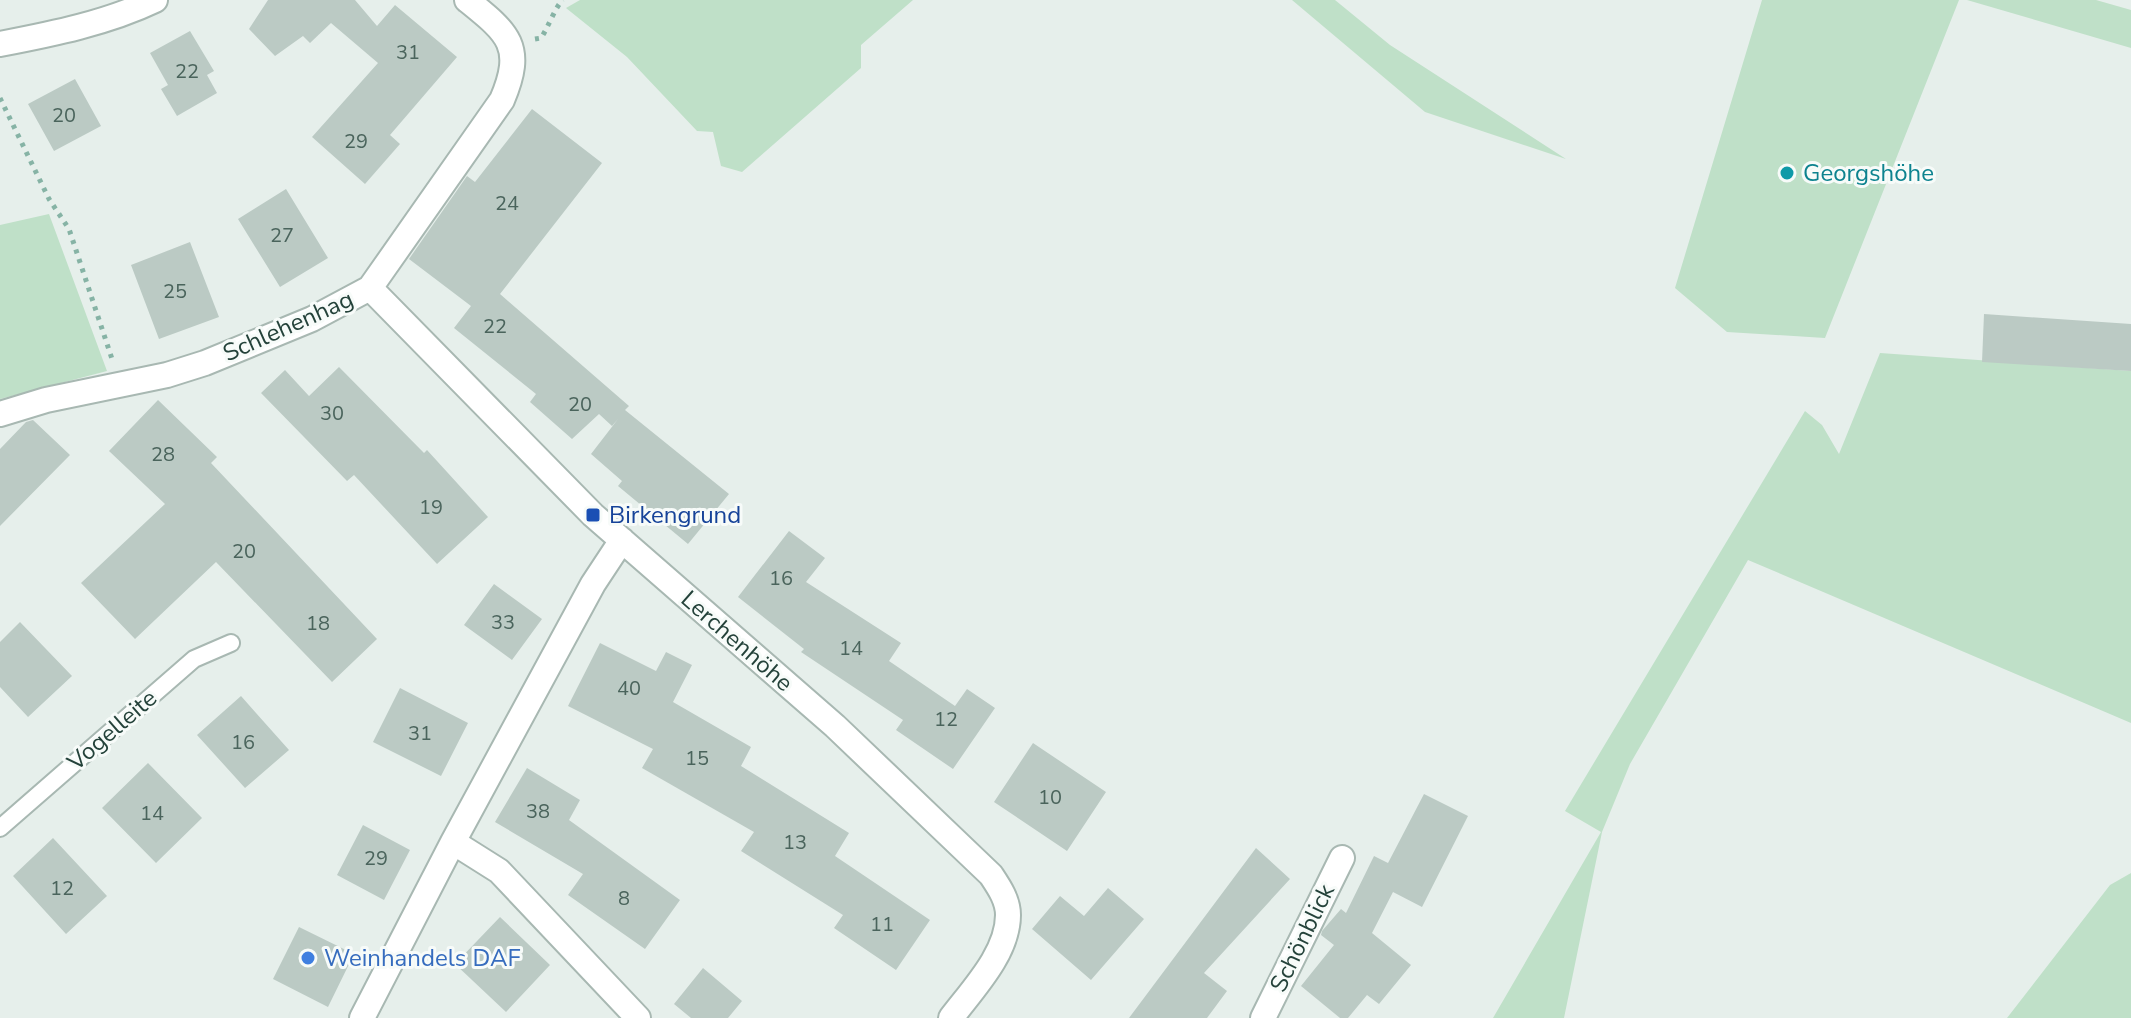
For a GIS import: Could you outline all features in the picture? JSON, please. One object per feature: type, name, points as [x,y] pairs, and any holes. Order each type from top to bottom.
[{"type":"street","points":[[0,44],[115,16],[155,0]]},
{"type":"street","points":[[467,0],[505,34]]},
{"type":"street","name":"Schlehenhag","points":[[0,414],[46,400],[167,375],[229,354],[312,319],[370,288],[502,100],[510,80],[505,34]]},
{"type":"street","name":"Lerchenhöhe","points":[[370,288],[622,540],[835,726],[991,875],[1003,893],[1008,912],[1003,940],[987,970],[951,1018]]},
{"type":"street","points":[[362,1018],[593,584],[622,540]]},
{"type":"street","points":[[453,842],[499,871],[638,1018]]},
{"type":"street","name":"Schönblick","points":[[1263,1018],[1342,858]]},
{"type":"lane","name":"Vogelleite","points":[[0,828],[194,659],[231,643]]},
{"type":"path","points":[[505,34],[541,38],[563,0]]},
{"type":"path","points":[[0,98],[49,199],[69,229],[121,386]]},
{"type":"green space","points":[[580,0],[913,0],[861,45],[861,68],[742,172],[721,166],[713,132],[697,131],[627,57],[566,8]]},
{"type":"green space","points":[[1292,0],[1335,0],[1390,45],[1566,159],[1425,112]]},
{"type":"green space","points":[[1762,0],[1959,0],[1825,338],[1727,332],[1675,288]]},
{"type":"green space","points":[[1967,0],[2096,0],[2131,10],[2131,48]]},
{"type":"green space","points":[[49,214],[107,371],[0,399],[0,225]]},
{"type":"green space","points":[[1880,353],[2131,371],[2131,723],[1748,560],[1630,764],[1602,832],[1564,1018],[1493,1018],[1601,832],[1565,811],[1805,411],[1822,425],[1839,454]]},
{"type":"green space","points":[[2131,873],[2131,1018],[2007,1018],[2110,885]]},
{"type":"building","points":[[268,0],[355,0],[377,26],[395,5],[457,57],[390,135],[400,144],[365,184],[312,137],[378,63],[331,23],[310,43],[303,36],[275,56],[249,29]]},
{"type":"building","points":[[190,31],[214,71],[207,75],[217,93],[177,116],[161,89],[168,85],[150,53]]},
{"type":"building","points":[[75,79],[101,126],[54,151],[28,104]]},
{"type":"building","points":[[532,109],[602,163],[500,294],[629,406],[625,410],[729,494],[688,544],[618,486],[622,481],[591,454],[618,419],[612,426],[599,414],[572,439],[530,402],[536,394],[454,328],[471,306],[409,259],[467,176],[475,182]]},
{"type":"building","points":[[286,189],[328,258],[280,287],[238,219]]},
{"type":"building","points":[[190,242],[219,317],[159,339],[131,265]]},
{"type":"building","points":[[1984,314],[2131,324],[2131,371],[1982,362]]},
{"type":"building","points":[[339,367],[424,453],[427,450],[488,517],[437,564],[354,475],[347,481],[261,393],[285,370],[309,396]]},
{"type":"building","points":[[158,400],[217,457],[211,463],[377,639],[332,682],[216,562],[135,639],[81,583],[165,504],[109,451]]},
{"type":"building","points":[[33,420],[70,455],[0,526],[0,449],[26,422]]},
{"type":"building","points":[[789,531],[825,558],[806,582],[901,643],[889,661],[955,706],[967,689],[995,708],[953,769],[896,730],[903,720],[801,652],[804,649],[738,597]]},
{"type":"building","points":[[494,584],[542,619],[512,660],[464,625]]},
{"type":"building","points":[[20,622],[72,676],[28,717],[0,687],[0,642]]},
{"type":"building","points":[[600,643],[656,671],[666,652],[692,665],[673,702],[751,747],[741,766],[849,833],[835,856],[930,920],[896,970],[834,928],[843,915],[741,851],[754,832],[642,768],[653,749],[568,706]]},
{"type":"building","points":[[400,688],[468,723],[441,776],[373,742]]},
{"type":"building","points":[[241,696],[289,750],[245,788],[197,735]]},
{"type":"building","points":[[1033,743],[1106,792],[1067,851],[994,802]]},
{"type":"building","points":[[148,763],[202,818],[156,863],[102,808]]},
{"type":"building","points":[[527,768],[580,800],[569,820],[680,900],[645,949],[568,895],[583,874],[495,822]]},
{"type":"building","points":[[1424,794],[1468,816],[1422,907],[1393,892],[1372,933],[1411,965],[1379,1004],[1367,995],[1348,1018],[1340,1018],[1301,986],[1334,945],[1321,935],[1322,931],[1341,909],[1346,913],[1374,856],[1388,863]]},
{"type":"building","points":[[363,825],[410,850],[384,900],[337,875]]},
{"type":"building","points":[[53,838],[107,896],[66,934],[13,876]]},
{"type":"building","points":[[1256,848],[1290,879],[1204,973],[1227,991],[1207,1018],[1129,1018]]},
{"type":"building","points":[[1108,888],[1144,919],[1091,980],[1032,929],[1060,896],[1084,916]]},
{"type":"building","points":[[500,917],[550,965],[506,1012],[455,964]]},
{"type":"building","points":[[299,927],[354,954],[328,1007],[273,979]]},
{"type":"building","points":[[703,968],[742,1001],[728,1018],[691,1018],[674,1004]]},
{"type":"place","name":"Georgshöhe","points":[[1787,173]]},
{"type":"place","name":"Birkengrund","points":[[593,515]]},
{"type":"place","name":"Weinhandels DAF","points":[[308,958]]}]
